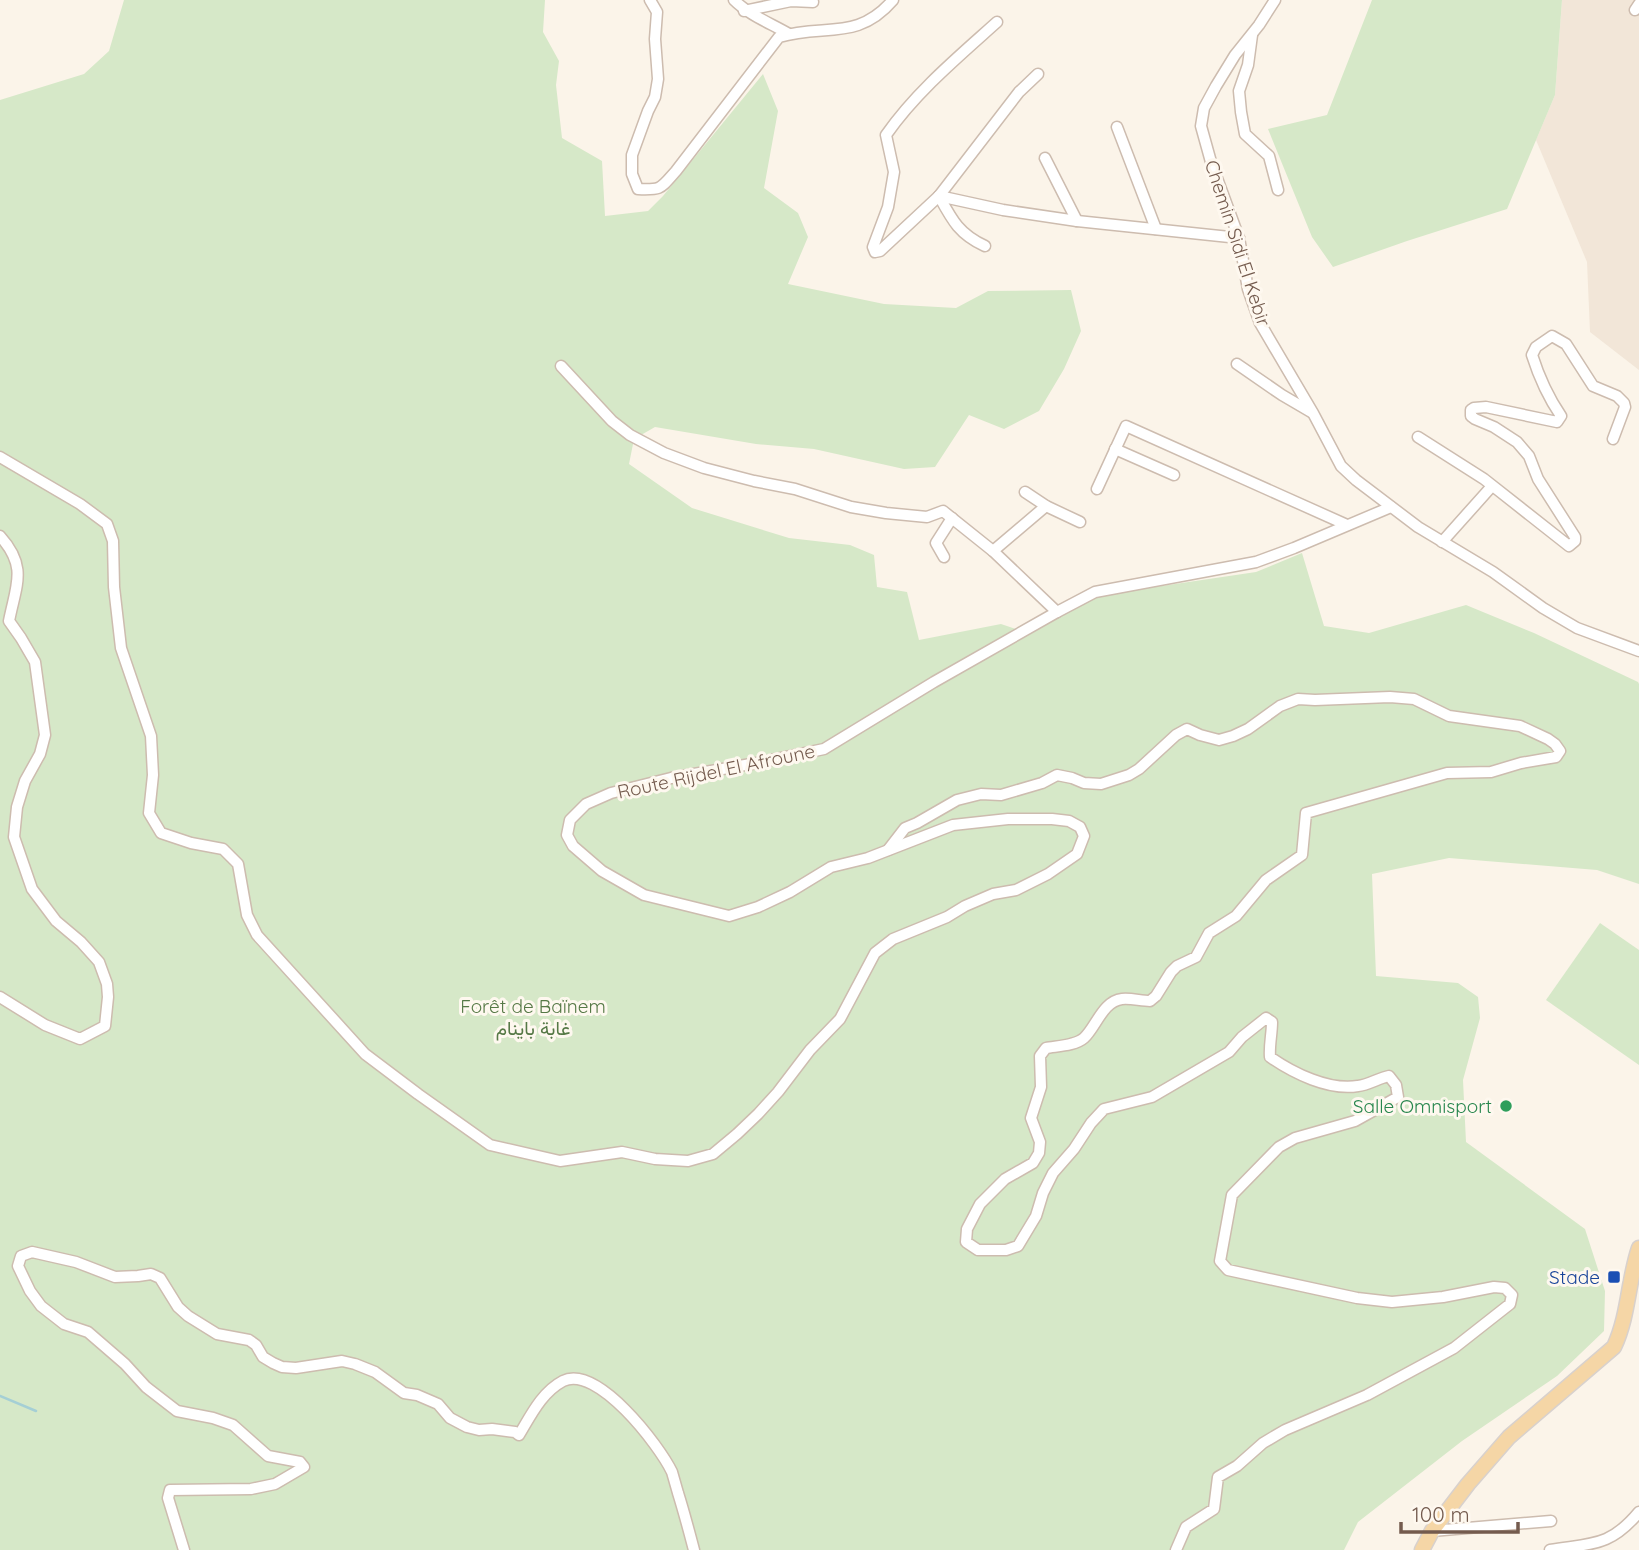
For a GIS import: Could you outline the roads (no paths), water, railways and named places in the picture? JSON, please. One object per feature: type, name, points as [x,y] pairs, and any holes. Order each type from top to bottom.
[{"type":"main road","points":[[1422,1550],[1432,1531],[1508,1437],[1614,1347],[1622,1330],[1632,1267],[1639,1248]]},
{"type":"street","points":[[650,0],[657,12],[655,39],[658,79],[655,97],[632,155],[632,174],[638,189],[657,190],[779,37],[855,27],[876,16],[893,0]]},
{"type":"street","points":[[734,0],[744,11],[789,34]]},
{"type":"street","name":"Chemin Sidi El Kebir","points":[[1275,0],[1216,86],[1204,108],[1201,126],[1239,238],[1248,289],[1260,323],[1341,466],[1356,480],[1418,527],[1493,572],[1544,608],[1577,628],[1639,652]]},
{"type":"street","points":[[744,11],[791,1],[813,2]]},
{"type":"street","points":[[997,22],[899,116],[886,135],[894,172],[888,207],[873,251],[880,251],[939,196],[1019,92],[1038,74]]},
{"type":"street","points":[[1252,34],[1248,65],[1239,91],[1245,134],[1269,156],[1278,190]]},
{"type":"street","points":[[1116,127],[1156,229]]},
{"type":"street","points":[[1045,158],[1077,221]]},
{"type":"street","points":[[939,196],[1003,210],[1077,221],[1239,238]]},
{"type":"street","points":[[939,196],[953,222],[970,240],[985,246]]},
{"type":"street","points":[[1418,437],[1484,479],[1569,546],[1575,541],[1575,537],[1538,479],[1529,456],[1517,442],[1494,427],[1475,419],[1471,410],[1486,408],[1557,422],[1560,416],[1550,401],[1532,355],[1536,347],[1552,336],[1566,344],[1593,386],[1617,396],[1624,403],[1625,407],[1613,439]]},
{"type":"street","points":[[1237,364],[1313,413]]},
{"type":"street","points":[[561,366],[612,421],[664,453],[704,468],[795,489],[851,507],[927,517],[943,511],[993,551],[1056,612],[1095,592],[1256,562],[1391,507]]},
{"type":"street","points":[[1097,489],[1126,426],[1348,525]]},
{"type":"street","points":[[1115,449],[1174,475]]},
{"type":"street","name":"Route Rijdel El Afroune","points":[[0,457],[80,504],[107,524],[113,541],[114,587],[121,648],[151,736],[153,775],[149,813],[161,833],[191,843],[223,849],[238,864],[247,915],[257,935],[365,1054],[490,1145],[560,1161],[622,1152],[655,1159],[688,1161],[713,1154],[758,1114],[810,1049],[840,1019],[875,953],[893,939],[947,918],[965,906],[993,894],[1016,890],[1048,874],[1077,854],[1084,836],[1080,827],[1069,821],[1052,819],[1008,819],[953,825],[868,858],[831,867],[790,892],[758,907],[729,916],[644,895],[602,871],[573,846],[567,835],[569,820],[586,804],[611,793],[671,778],[824,749],[1056,612]]},
{"type":"street","points":[[1442,541],[1492,486]]},
{"type":"street","points":[[1025,492],[1046,506],[1080,522]]},
{"type":"street","points":[[993,551],[1046,506]]},
{"type":"street","points":[[944,557],[936,543],[952,518]]},
{"type":"street","points":[[0,536],[11,547],[18,566],[18,584],[9,621],[35,662],[45,735],[40,754],[25,781],[14,837],[32,889],[56,921],[99,962],[107,984],[105,1026],[80,1039],[45,1025],[0,997]]},
{"type":"street","points":[[888,850],[905,828],[957,800],[982,794],[1001,795],[1042,783],[1057,775],[1084,783],[1101,784],[1139,769],[1161,747],[1187,729],[1219,740],[1248,729],[1280,706],[1298,699],[1414,699],[1449,716],[1520,726],[1548,739],[1560,751],[1556,757],[1491,772],[1447,773],[1306,813],[1302,855],[1266,880],[1236,916],[1209,933],[1196,957],[1177,966],[1156,996],[1150,1001],[1122,999],[1114,1002],[1103,1011],[1083,1039],[1046,1048],[1040,1056],[1041,1087],[1031,1118],[1040,1142],[1039,1153],[1032,1163],[1005,1179],[981,1204],[967,1229],[966,1242],[978,1250],[1006,1250],[1018,1246],[1036,1216],[1053,1173],[1104,1109],[1152,1097],[1229,1052],[1242,1037],[1266,1018],[1272,1023],[1270,1057],[1290,1071],[1333,1086],[1359,1086],[1389,1076],[1396,1085],[1398,1097],[1355,1121],[1295,1138],[1279,1147],[1232,1195],[1220,1261],[1227,1270],[1357,1298],[1392,1302],[1443,1297],[1494,1287],[1505,1288],[1512,1295],[1510,1304],[1454,1348],[1367,1395],[1285,1430],[1218,1477],[1214,1509],[1186,1527],[1176,1550]]},
{"type":"street","points":[[184,1550],[168,1499],[170,1490],[250,1489],[275,1484],[304,1467],[300,1462],[268,1456],[233,1425],[177,1411],[146,1387],[125,1364],[88,1332],[64,1324],[41,1306],[18,1266],[21,1256],[33,1252],[76,1262],[114,1277],[151,1274],[160,1278],[178,1307],[188,1316],[217,1334],[249,1340],[256,1345],[263,1357],[273,1363],[296,1368],[342,1361],[355,1364],[375,1372],[404,1393],[438,1404],[450,1418],[479,1430],[492,1429],[519,1434],[542,1398],[566,1379],[582,1380],[601,1388],[654,1442],[672,1472],[694,1550]]},
{"type":"street","points":[[1550,1550],[1594,1544],[1612,1537],[1639,1512]]},
{"type":"street","points":[[1432,1531],[1551,1521]]},
{"type":"waterway","points":[[0,1396],[36,1411]]},
{"type":"place","name":"Salle Omnisport","points":[[1506,1106]]},
{"type":"place","name":"Stade","points":[[1614,1277]]},
{"type":"park label","name":"Forêt de Baïnem غابة باينام","points":[[533,1017]]}]
